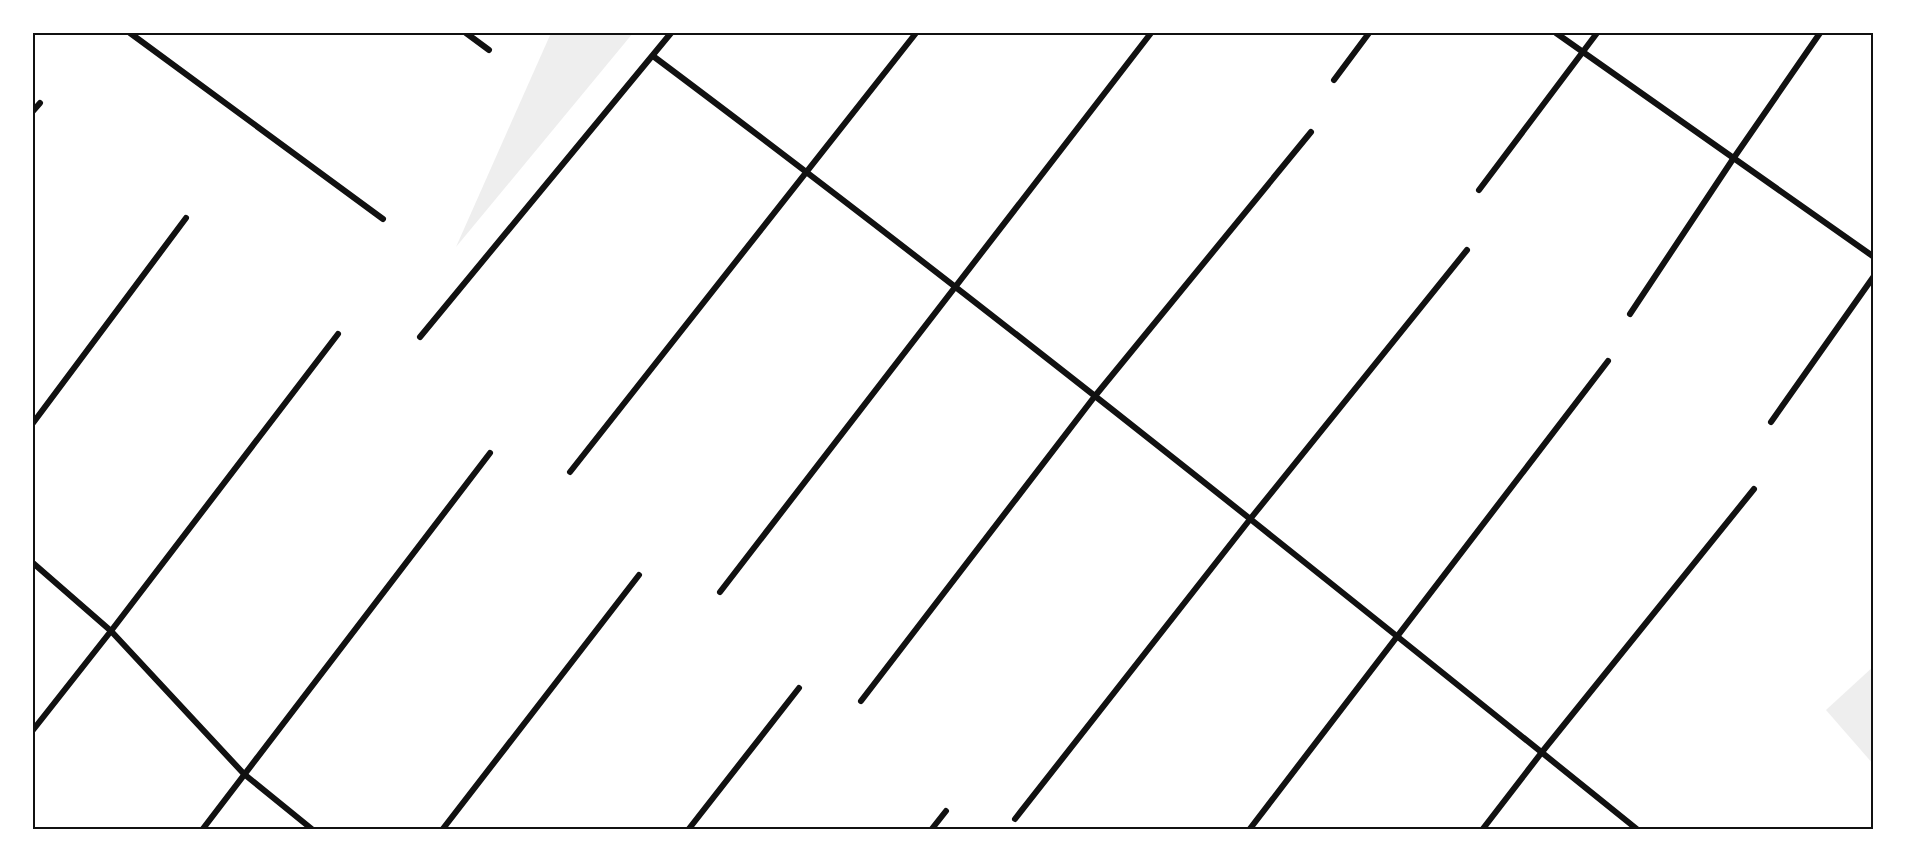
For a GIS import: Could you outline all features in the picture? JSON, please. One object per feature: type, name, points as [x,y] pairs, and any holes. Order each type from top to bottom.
[{"type":"street","points":[[130,33],[383,219]]},
{"type":"street","points":[[466,33],[489,50]]},
{"type":"street","points":[[420,337],[671,33]]},
{"type":"street","points":[[570,472],[916,33]]},
{"type":"street","points":[[720,592],[1151,33]]},
{"type":"street","points":[[1334,80],[1369,33]]},
{"type":"street","points":[[1556,33],[1874,257]]},
{"type":"street","points":[[1479,190],[1597,33]]},
{"type":"street","points":[[1630,314],[1820,33]]},
{"type":"street","points":[[653,56],[807,171],[1251,518],[1638,830]]},
{"type":"street","points":[[33,111],[40,103]]},
{"type":"street","points":[[861,701],[1095,396],[1311,132]]},
{"type":"street","points":[[33,423],[186,218]]},
{"type":"street","points":[[1015,819],[1251,518],[1467,250]]},
{"type":"street","points":[[1771,422],[1874,276]]},
{"type":"street","points":[[33,730],[338,334]]},
{"type":"street","points":[[1248,830],[1608,361]]},
{"type":"street","points":[[202,830],[490,453]]},
{"type":"street","points":[[1482,830],[1754,489]]},
{"type":"street","points":[[33,563],[111,631],[244,774],[313,830]]},
{"type":"street","points":[[442,830],[639,575]]},
{"type":"street","points":[[688,830],[800,688]]},
{"type":"street","points":[[931,830],[946,811]]},
{"type":"shaded area","points":[[551,33],[633,33],[456,247]]},
{"type":"shaded area","points":[[1874,666],[1874,765],[1826,710]]}]
